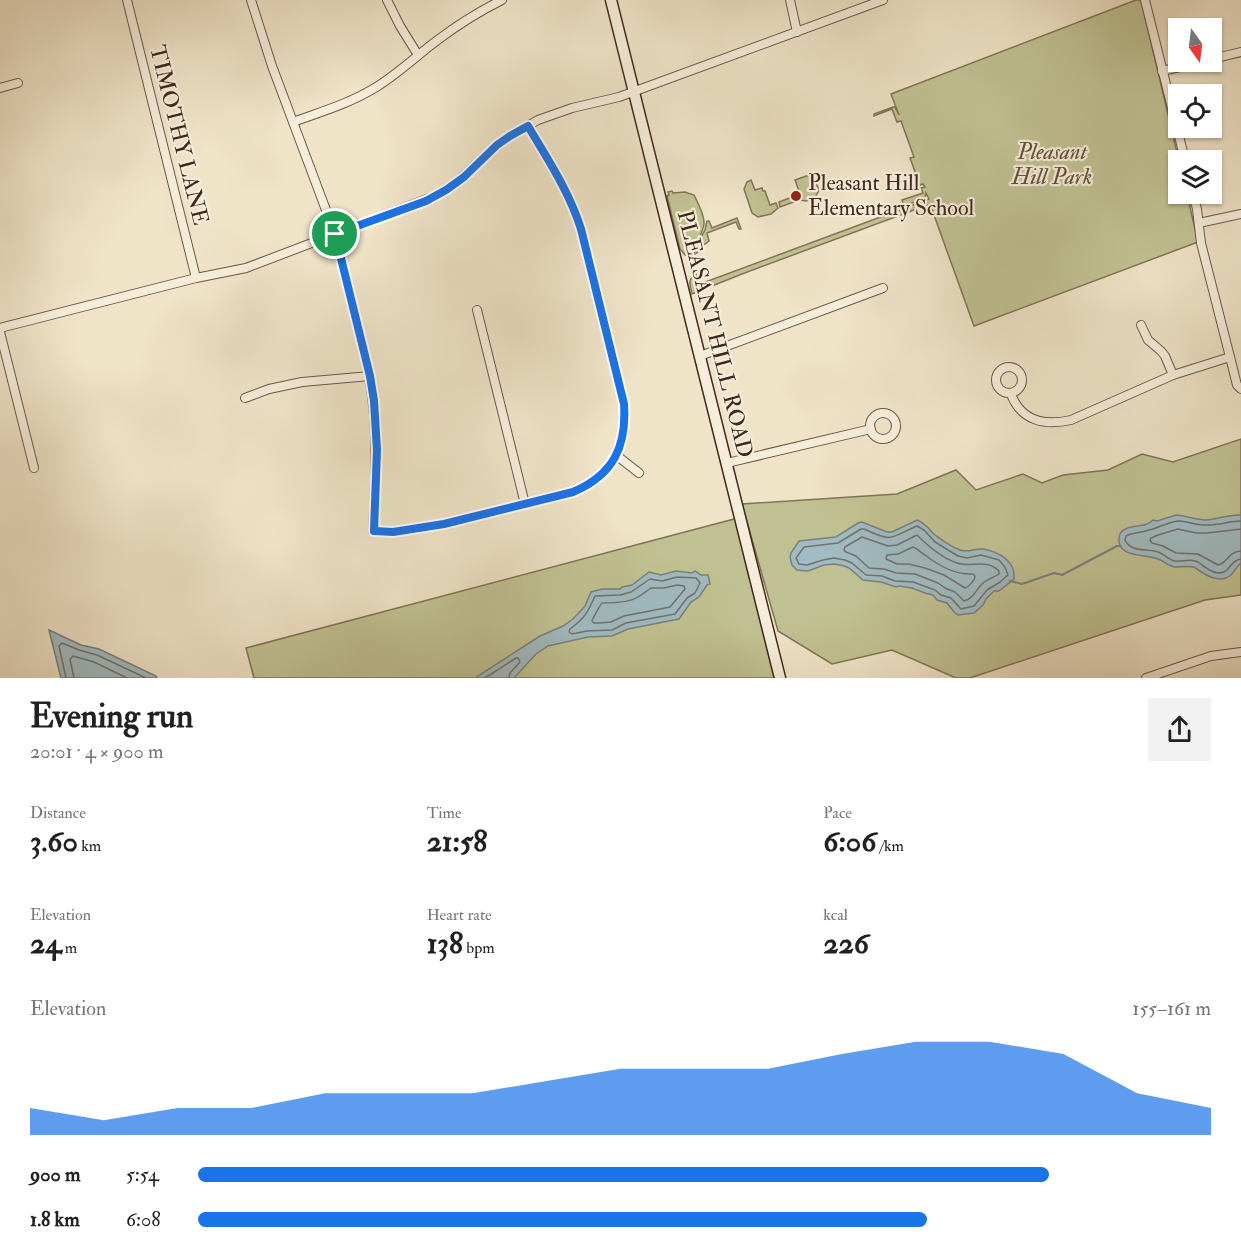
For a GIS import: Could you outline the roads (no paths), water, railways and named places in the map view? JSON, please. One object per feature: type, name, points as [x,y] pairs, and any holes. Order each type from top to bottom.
[{"type":"street","name":"TIMOTHY LANE","points":[[127,0],[196,278]]},
{"type":"street","points":[[251,0],[292,123],[335,234],[370,376],[377,450],[374,531],[393,532],[422,528],[564,494],[586,486],[609,468],[616,455],[624,431],[624,404],[581,229],[564,185],[528,126]]},
{"type":"street","points":[[387,0],[400,27],[418,55]]},
{"type":"street","points":[[292,123],[352,100],[373,89],[460,24],[502,0]]},
{"type":"street","name":"PLEASANT HILL ROAD","points":[[611,0],[780,678]]},
{"type":"street","points":[[790,0],[797,32]]},
{"type":"street","points":[[34,468],[0,330],[196,278],[246,268],[426,201],[464,177],[497,145],[510,136],[559,112],[619,97],[884,0]]},
{"type":"street","points":[[1145,0],[1182,150]]},
{"type":"street","points":[[1222,57],[1241,52]]},
{"type":"street","points":[[1162,71],[1168,70]]},
{"type":"street","points":[[0,88],[18,83]]},
{"type":"street","points":[[1195,204],[1201,243],[1237,385],[1241,389]]},
{"type":"street","points":[[1199,223],[1241,214]]},
{"type":"street","points":[[700,356],[883,288]]},
{"type":"street","points":[[477,310],[525,504]]},
{"type":"street","points":[[1141,325],[1148,340],[1165,356],[1173,375]]},
{"type":"street","points":[[1011,394],[1019,409],[1031,419],[1064,422],[1173,375],[1230,357]]},
{"type":"street","points":[[244,398],[269,389],[302,382],[370,376]]},
{"type":"street","points":[[727,464],[871,429]]},
{"type":"street","points":[[616,455],[639,473]]},
{"type":"street","points":[[1147,678],[1211,656],[1241,652]]},
{"type":"water","points":[[1176,515],[1206,520],[1241,515],[1241,563],[1231,575],[1217,579],[1194,567],[1170,566],[1153,557],[1128,553],[1120,546],[1122,531]]},
{"type":"water","points":[[917,520],[957,549],[966,551],[983,549],[1005,558],[1012,567],[1014,579],[999,591],[994,591],[974,613],[958,615],[947,603],[937,600],[933,595],[912,588],[863,580],[844,566],[824,565],[808,571],[797,570],[792,565],[791,553],[799,541],[836,537],[862,522],[892,532]]},
{"type":"water","points":[[676,571],[692,573],[695,571],[701,575],[708,575],[710,584],[699,597],[691,602],[679,619],[628,629],[612,636],[588,637],[548,646],[536,654],[514,678],[475,678],[540,636],[573,619],[585,606],[591,592],[602,589],[620,589],[632,585],[649,572],[661,575]]},
{"type":"water","points":[[49,630],[81,645],[99,649],[157,678],[61,678]]},
{"type":"waterway","points":[[1010,581],[1022,584],[1054,573],[1062,575],[1121,546]]},
{"type":"place","name":"Pleasant Hill Elementary School","points":[[796,196]]},
{"type":"park label","name":"Pleasant Hill Park","points":[[1052,164]]}]
